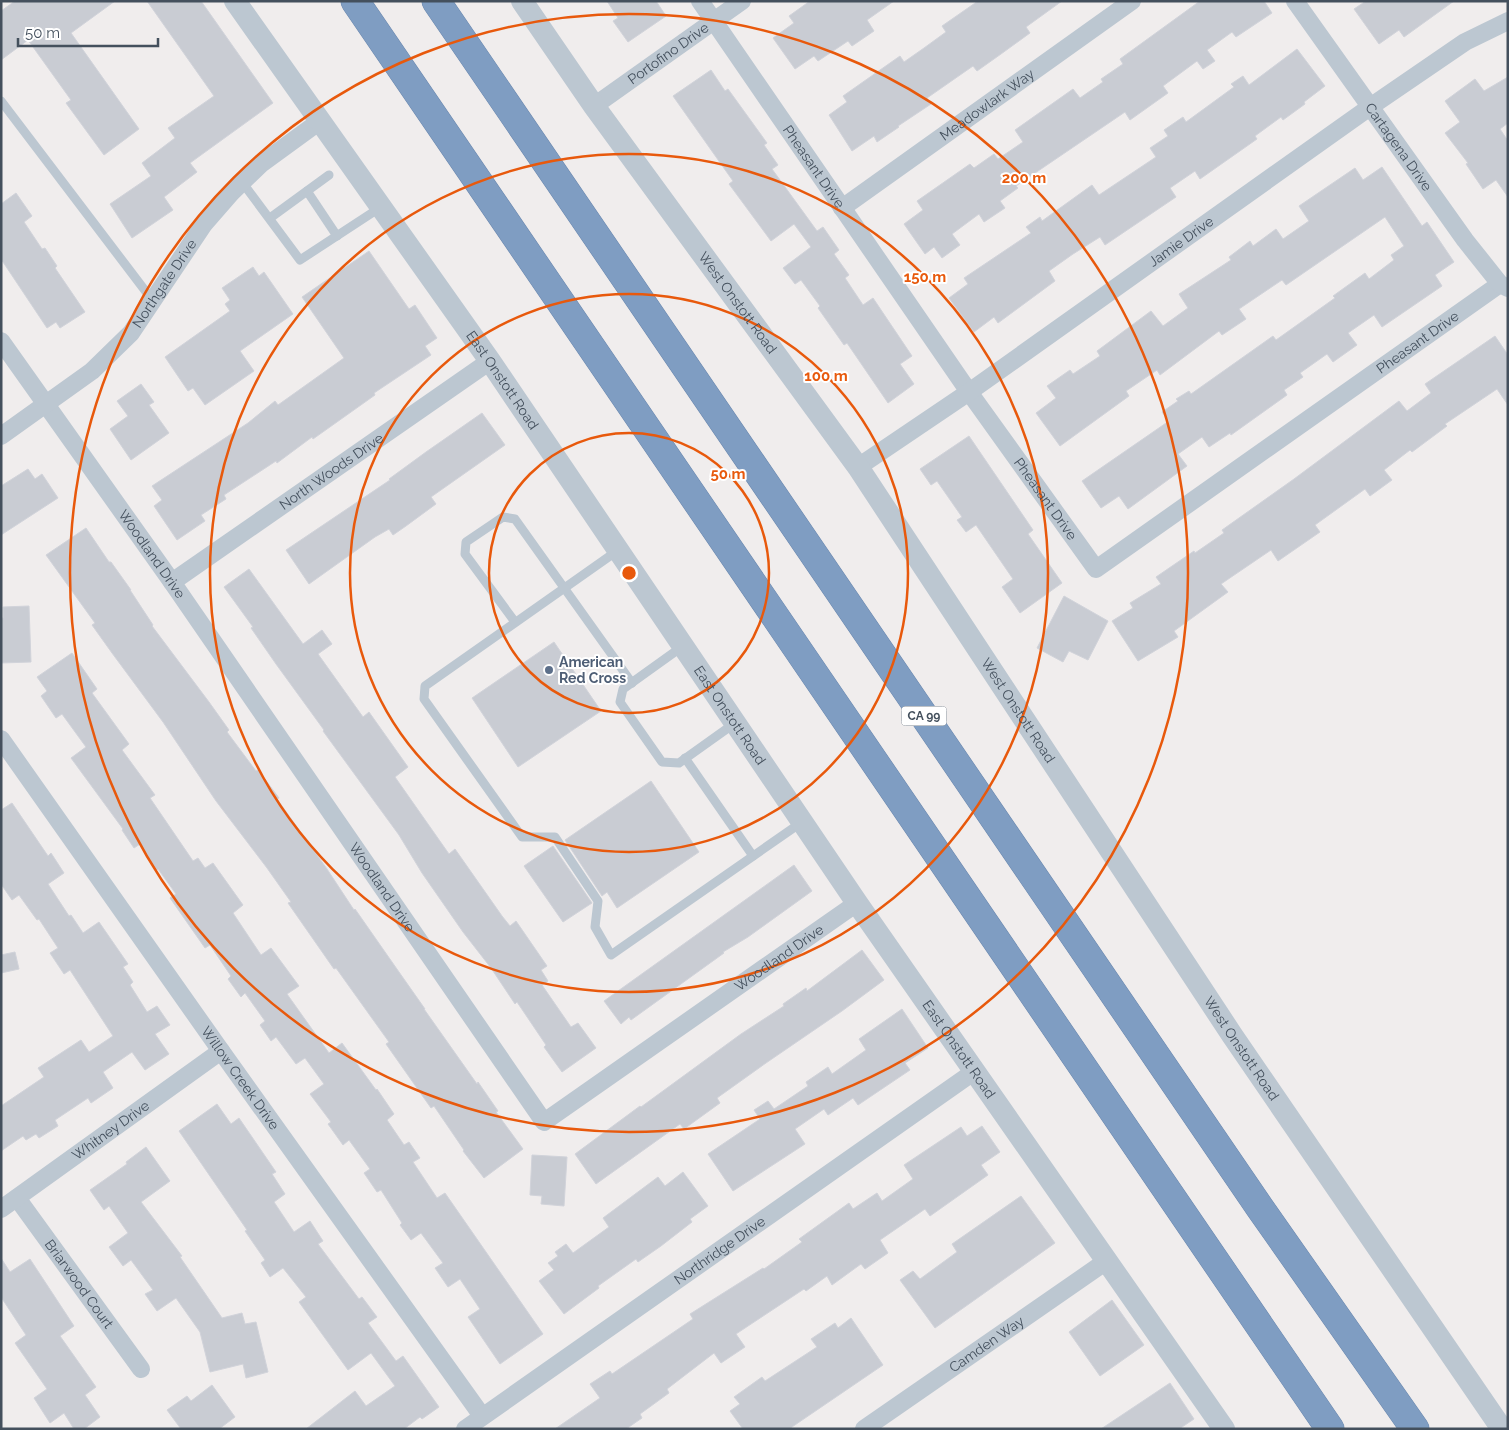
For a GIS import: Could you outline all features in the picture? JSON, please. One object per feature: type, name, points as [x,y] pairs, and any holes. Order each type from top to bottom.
[{"type":"highway","points":[[355,1],[1330,1429]]},
{"type":"highway","name":"CA 99","points":[[436,1],[1260,1208],[1415,1429]]},
{"type":"street","name":"East Onstott Road","points":[[235,1],[490,360],[857,903],[1108,1260],[1224,1429]]},
{"type":"street","name":"West Onstott Road","points":[[522,1],[594,106],[858,467],[1232,1035],[1502,1429]]},
{"type":"street","name":"Pheasant Drive","points":[[700,1],[969,392],[1096,570],[1504,286]]},
{"type":"street","name":"Portofino Drive","points":[[594,106],[742,1]]},
{"type":"street","name":"Meadowlark Way","points":[[842,208],[1132,1]]},
{"type":"street","name":"Cartagena Drive","points":[[1295,1],[1465,240],[1504,286]]},
{"type":"street","name":"Jamie Drive","points":[[858,467],[969,392],[1370,107],[1465,42],[1508,21]]},
{"type":"street","name":"Northgate Drive","points":[[1,436],[92,371],[131,333],[204,224],[231,193],[261,164],[320,121]]},
{"type":"street","name":"Woodland Drive","points":[[1,341],[172,582],[544,1122],[857,903]]},
{"type":"street","name":"North Woods Drive","points":[[172,582],[490,360]]},
{"type":"street","name":"Willow Creek Drive","points":[[1,739],[482,1416]]},
{"type":"street","name":"Whitney Drive","points":[[1,1209],[221,1051]]},
{"type":"street","name":"Northridge Drive","points":[[464,1429],[975,1071]]},
{"type":"street","name":"Briarwood Court","points":[[17,1198],[141,1370]]},
{"type":"street","name":"Camden Way","points":[[864,1429],[1108,1260]]},
{"type":"lane","points":[[1,101],[152,301]]},
{"type":"lane","points":[[270,218],[329,175]]},
{"type":"lane","points":[[242,182],[300,260],[381,207]]},
{"type":"lane","points":[[307,191],[336,236]]},
{"type":"lane","points":[[515,622],[465,554],[466,542],[503,517],[515,519],[632,683]]},
{"type":"lane","points":[[618,550],[425,686],[424,699],[522,837],[554,837],[598,900],[595,927],[611,955],[802,822]]},
{"type":"lane","points":[[684,646],[623,689],[620,702],[625,710],[662,762],[679,763],[735,723]]},
{"type":"lane","points":[[685,758],[753,856]]},
{"type":"building","points":[[15,1],[115,1],[71,33],[139,129],[104,155],[66,103],[71,100],[28,40],[1,60],[1,11]]},
{"type":"building","points":[[147,1],[201,1],[273,103],[190,163],[197,172],[164,197],[173,210],[132,238],[110,204],[151,176],[142,163],[175,138],[168,128],[214,96]]},
{"type":"building","points":[[607,1],[656,1],[666,16],[628,42],[613,21],[618,18]]},
{"type":"building","points":[[810,1],[894,1],[867,20],[874,31],[852,46],[848,41],[818,61],[814,56],[795,69],[773,38],[794,23],[789,16]]},
{"type":"building","points":[[978,1],[1062,1],[1026,27],[1030,33],[1001,54],[977,71],[973,66],[927,98],[931,104],[899,127],[877,142],[874,136],[852,151],[829,115],[847,102],[843,96],[900,56],[904,62],[924,48],[946,32],[942,26]]},
{"type":"building","points":[[1200,1],[1264,1],[1272,13],[1236,37],[1232,32],[1207,50],[1215,61],[1203,69],[1197,61],[1163,86],[1168,93],[1130,120],[1125,112],[1016,186],[1018,188],[1000,201],[1005,208],[984,222],[979,214],[952,234],[960,245],[942,258],[934,247],[925,254],[904,224],[923,210],[917,201],[970,164],[974,168],[994,154],[998,159],[1023,142],[1015,130],[1073,89],[1080,98],[1103,82],[1101,79],[1123,64],[1120,59]]},
{"type":"building","points":[[1366,1],[1454,1],[1404,37],[1399,30],[1379,44],[1354,9]]},
{"type":"building","points":[[1297,49],[1325,86],[1304,102],[1305,104],[1283,120],[1281,117],[1255,136],[1257,139],[1200,179],[1195,171],[1170,188],[1176,197],[1105,245],[1100,237],[1073,254],[1049,271],[1055,281],[998,323],[994,317],[974,332],[949,298],[968,284],[964,278],[1031,233],[1026,227],[1040,217],[1042,221],[1092,185],[1099,195],[1156,157],[1150,148],[1168,136],[1164,130],[1183,117],[1186,122],[1234,87],[1231,84],[1243,76],[1249,85]]},
{"type":"building","points":[[711,70],[725,91],[728,89],[767,143],[764,145],[778,165],[772,169],[817,231],[823,227],[839,250],[834,254],[849,275],[845,278],[863,305],[873,298],[912,356],[900,364],[914,384],[888,403],[847,343],[844,345],[818,308],[820,306],[801,280],[795,284],[783,268],[811,247],[794,224],[771,241],[729,184],[733,181],[673,96]]},
{"type":"building","points":[[1508,77],[1508,123],[1500,129],[1508,141],[1508,197],[1496,180],[1483,189],[1466,164],[1468,163],[1445,133],[1460,122],[1445,101],[1475,79],[1484,91]]},
{"type":"building","points":[[1382,167],[1422,226],[1427,222],[1454,262],[1435,275],[1442,286],[1382,327],[1374,315],[1348,333],[1357,345],[1333,362],[1327,354],[1300,373],[1303,377],[1284,390],[1287,395],[1231,435],[1230,433],[1209,447],[1202,437],[1178,454],[1187,466],[1128,509],[1119,496],[1101,508],[1082,481],[1169,421],[1162,412],[1178,401],[1176,399],[1189,391],[1191,394],[1273,336],[1276,340],[1335,298],[1333,296],[1365,273],[1369,279],[1394,260],[1391,255],[1404,246],[1385,217],[1286,285],[1282,280],[1239,309],[1246,319],[1222,335],[1219,331],[1160,375],[1157,370],[1126,391],[1129,396],[1060,446],[1036,413],[1056,398],[1047,386],[1070,370],[1073,374],[1100,356],[1097,351],[1151,311],[1163,326],[1188,308],[1179,294],[1231,260],[1229,257],[1250,241],[1253,246],[1276,229],[1283,239],[1309,221],[1299,206],[1355,168],[1363,180]]},
{"type":"building","points":[[16,193],[32,216],[24,222],[42,249],[45,248],[57,266],[55,268],[85,312],[60,328],[56,322],[47,328],[1,259],[1,204]]},
{"type":"building","points":[[369,251],[409,309],[415,305],[437,338],[425,346],[431,355],[374,393],[375,395],[313,439],[312,437],[277,463],[276,461],[224,495],[226,499],[201,515],[205,521],[177,540],[154,506],[162,500],[152,486],[248,423],[275,401],[278,405],[344,358],[302,297]]},
{"type":"building","points":[[253,267],[259,276],[264,272],[293,314],[240,351],[254,371],[205,405],[193,388],[188,391],[165,357],[230,311],[225,304],[230,300],[222,288]]},
{"type":"building","points":[[1495,336],[1508,355],[1508,405],[1497,389],[1445,424],[1447,426],[1412,452],[1410,450],[1384,470],[1392,480],[1370,496],[1365,489],[1315,525],[1320,532],[1278,561],[1271,550],[1221,584],[1228,592],[1174,631],[1178,637],[1138,661],[1112,621],[1133,608],[1130,603],[1161,584],[1156,577],[1224,533],[1222,530],[1399,401],[1407,411],[1431,393],[1425,384]]},
{"type":"building","points":[[141,384],[154,402],[149,405],[169,433],[131,460],[110,429],[128,416],[117,401]]},
{"type":"building","points":[[482,413],[505,445],[431,497],[436,504],[406,526],[393,535],[389,529],[375,537],[309,584],[286,550],[390,480]]},
{"type":"building","points":[[969,436],[1033,530],[1028,534],[1062,583],[1020,613],[1002,587],[1013,579],[976,525],[966,532],[957,520],[962,517],[937,481],[931,485],[920,469]]},
{"type":"building","points":[[28,469],[35,479],[42,474],[58,498],[1,535],[1,486]]},
{"type":"building","points":[[86,528],[131,590],[152,626],[229,730],[227,732],[279,798],[277,799],[354,910],[477,1084],[478,1082],[498,1111],[496,1112],[523,1149],[484,1178],[463,1151],[434,1106],[431,1108],[386,1044],[389,1042],[336,968],[334,969],[288,903],[291,902],[216,801],[163,722],[92,625],[95,623],[46,555]]},
{"type":"building","points":[[249,569],[303,644],[322,630],[332,644],[318,654],[363,717],[369,712],[408,767],[395,777],[449,854],[455,849],[502,916],[510,926],[516,921],[547,966],[541,970],[548,981],[542,985],[571,1027],[578,1023],[596,1048],[562,1072],[544,1047],[546,1045],[517,1002],[515,1004],[491,968],[463,932],[422,873],[399,835],[323,731],[224,587]]},
{"type":"building","points":[[1064,596],[1108,621],[1088,660],[1069,651],[1063,662],[1037,648]]},
{"type":"building","points":[[29,606],[31,662],[1,663],[1,618],[3,618],[3,607]]},
{"type":"building","points":[[554,642],[601,711],[518,767],[472,698]]},
{"type":"building","points":[[72,653],[97,689],[92,693],[129,744],[122,750],[155,795],[150,798],[193,861],[198,858],[205,868],[213,863],[243,905],[233,913],[261,955],[271,948],[299,986],[287,994],[329,1053],[342,1043],[377,1089],[394,1114],[387,1120],[404,1145],[409,1142],[420,1158],[413,1162],[437,1198],[445,1193],[543,1334],[500,1364],[468,1317],[480,1309],[460,1279],[448,1287],[435,1268],[443,1263],[421,1233],[411,1240],[400,1225],[402,1223],[381,1190],[377,1192],[364,1173],[370,1169],[349,1140],[343,1145],[328,1124],[331,1122],[310,1094],[324,1084],[305,1058],[296,1064],[276,1037],[271,1041],[260,1025],[265,1021],[245,993],[241,997],[228,979],[231,976],[210,945],[205,948],[170,898],[176,894],[140,844],[134,848],[123,829],[71,758],[86,747],[62,714],[56,718],[41,696],[47,691],[37,677]]},
{"type":"building","points":[[651,781],[699,852],[617,908],[607,892],[602,896],[565,840]]},
{"type":"building","points":[[12,803],[48,856],[51,853],[64,873],[48,884],[69,916],[71,915],[83,933],[99,922],[128,964],[123,967],[133,982],[130,985],[147,1012],[157,1006],[170,1025],[155,1034],[169,1054],[145,1070],[132,1052],[103,1072],[113,1088],[91,1103],[88,1098],[55,1120],[58,1126],[39,1138],[36,1134],[26,1140],[23,1136],[1,1151],[1,1106],[44,1077],[38,1068],[81,1040],[89,1052],[113,1036],[70,970],[64,974],[50,953],[58,948],[39,919],[37,920],[19,895],[12,900],[1,884],[1,810]]},
{"type":"building","points":[[553,846],[592,903],[563,922],[524,866]]},
{"type":"building","points":[[794,865],[812,891],[748,937],[723,952],[631,1020],[629,1017],[621,1024],[604,1001]]},
{"type":"building","points":[[862,950],[884,980],[717,1098],[720,1103],[684,1129],[680,1124],[596,1184],[575,1154],[741,1034],[784,1006],[783,1004],[806,988],[807,991]]},
{"type":"building","points":[[15,952],[19,969],[1,973],[1,955]]},
{"type":"building","points":[[902,1009],[928,1048],[905,1063],[910,1070],[858,1105],[853,1098],[828,1115],[824,1109],[795,1129],[805,1144],[733,1191],[708,1154],[760,1119],[754,1110],[768,1101],[774,1109],[808,1086],[806,1082],[828,1067],[832,1074],[866,1050],[859,1039]]},
{"type":"building","points":[[217,1104],[231,1124],[239,1118],[276,1172],[272,1174],[285,1194],[274,1202],[294,1232],[310,1221],[323,1241],[318,1244],[359,1299],[362,1297],[377,1317],[368,1323],[396,1361],[403,1356],[439,1407],[422,1419],[420,1417],[404,1429],[306,1429],[355,1391],[366,1406],[395,1386],[371,1353],[348,1370],[299,1302],[306,1297],[283,1268],[270,1277],[261,1263],[265,1260],[245,1231],[247,1230],[179,1131]]},
{"type":"building","points":[[982,1126],[1000,1152],[981,1165],[988,1175],[930,1216],[925,1209],[880,1240],[888,1253],[865,1269],[861,1264],[832,1285],[827,1276],[736,1334],[745,1347],[721,1363],[714,1353],[667,1389],[669,1393],[640,1414],[642,1418],[626,1429],[555,1429],[600,1398],[590,1384],[610,1371],[612,1374],[693,1319],[690,1314],[764,1269],[802,1242],[799,1239],[849,1203],[853,1209],[877,1193],[882,1201],[913,1179],[904,1165],[961,1127],[967,1136]]},
{"type":"building","points":[[146,1147],[170,1181],[141,1202],[182,1256],[180,1257],[222,1318],[242,1313],[245,1324],[256,1322],[268,1372],[246,1378],[243,1364],[210,1372],[200,1332],[176,1298],[157,1311],[145,1294],[153,1290],[131,1260],[123,1266],[109,1247],[128,1233],[109,1206],[104,1210],[90,1190],[127,1164],[126,1162]]},
{"type":"building","points":[[532,1155],[567,1157],[564,1206],[541,1204],[542,1196],[530,1195]]},
{"type":"building","points":[[683,1172],[708,1206],[690,1219],[692,1222],[661,1246],[638,1262],[636,1259],[598,1286],[599,1288],[564,1314],[539,1281],[554,1270],[548,1263],[558,1256],[555,1252],[566,1244],[573,1253],[609,1227],[603,1218],[658,1177],[665,1186]]},
{"type":"building","points":[[1021,1196],[1055,1243],[935,1328],[900,1280],[913,1271],[920,1279],[957,1252],[952,1244]]},
{"type":"building","points":[[1,1258],[10,1272],[30,1259],[74,1326],[60,1336],[96,1387],[85,1395],[100,1417],[84,1429],[74,1429],[64,1413],[50,1423],[34,1398],[47,1389],[15,1343],[26,1335],[1,1297]]},
{"type":"building","points":[[1112,1300],[1144,1345],[1100,1376],[1069,1332]]},
{"type":"building","points":[[851,1318],[883,1365],[789,1429],[743,1429],[730,1411],[740,1404],[734,1397],[762,1377],[765,1381],[817,1347],[811,1339],[835,1323],[838,1328]]},
{"type":"building","points":[[1170,1383],[1194,1419],[1179,1429],[1101,1429]]},
{"type":"building","points":[[212,1385],[235,1417],[219,1429],[181,1429],[167,1410],[187,1396],[191,1401]]},
{"type":"place","name":"American Red Cross","points":[[549,670]]}]
